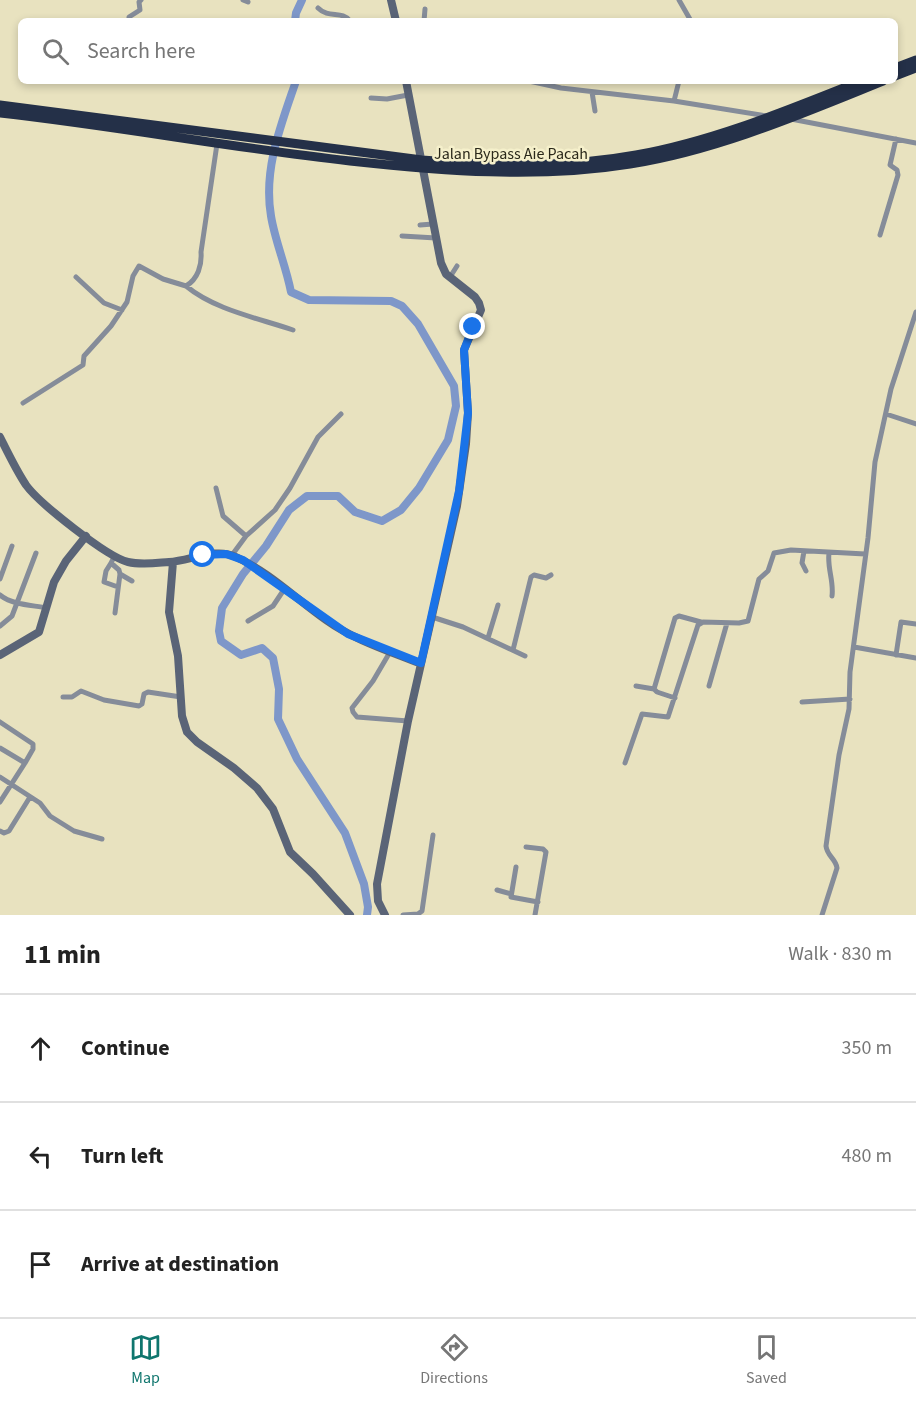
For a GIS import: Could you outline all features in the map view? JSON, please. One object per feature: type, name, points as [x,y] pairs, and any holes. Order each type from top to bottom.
[{"type":"highway","points":[[898,67],[916,60]]},
{"type":"highway","points":[[898,75],[916,68]]},
{"type":"highway","points":[[754,127],[769,117],[853,84]]},
{"type":"highway","points":[[754,127],[787,118],[875,84]]},
{"type":"highway","name":"Jalan Bypass Aie Pacah","points":[[0,105],[299,145],[423,165]]},
{"type":"highway","points":[[0,113],[218,144]]},
{"type":"highway","name":"Jalan Bypass Aie Pacah","points":[[218,144],[298,155],[517,172],[604,168],[641,162],[679,154],[754,127]]},
{"type":"street","points":[[129,18],[140,10],[141,0]]},
{"type":"street","points":[[392,0],[395,18]]},
{"type":"street","points":[[679,0],[688,18]]},
{"type":"street","points":[[318,8],[324,14],[348,18]]},
{"type":"street","points":[[424,18],[425,9]]},
{"type":"street","points":[[382,913],[377,884],[408,722],[455,514],[466,444],[468,413],[464,350],[481,310],[475,297],[450,277],[441,262],[406,84]]},
{"type":"street","points":[[546,84],[787,118],[916,143]]},
{"type":"street","points":[[578,84],[580,90]]},
{"type":"street","points":[[674,101],[678,84]]},
{"type":"street","points":[[592,92],[595,111]]},
{"type":"street","points":[[370,98],[387,99],[408,95]]},
{"type":"street","points":[[880,235],[898,175],[897,170],[890,165],[896,139]]},
{"type":"street","points":[[186,286],[191,283],[201,263],[218,144]]},
{"type":"street","points":[[420,225],[433,224]]},
{"type":"street","points":[[402,236],[436,238]]},
{"type":"street","points":[[23,403],[83,365],[85,354],[98,342],[122,310],[133,276],[139,266],[163,279],[186,286],[214,303],[293,330]]},
{"type":"street","points":[[450,277],[457,266]]},
{"type":"street","points":[[76,277],[104,303],[122,310]]},
{"type":"street","points":[[822,915],[837,868],[828,855],[826,846],[835,775],[849,699],[850,672],[868,538],[875,462],[893,383],[916,312]]},
{"type":"street","points":[[232,555],[246,536],[274,510],[290,488],[318,437],[341,414]]},
{"type":"street","points":[[886,414],[916,424]]},
{"type":"street","points":[[0,437],[31,491],[113,560],[120,574],[115,613]]},
{"type":"street","points":[[216,488],[223,516],[246,536]]},
{"type":"street","points":[[0,655],[39,632],[60,571],[86,536]]},
{"type":"street","points":[[0,579],[12,546]]},
{"type":"street","points":[[654,689],[676,617],[703,622],[744,622],[750,618],[759,579],[768,571],[774,553],[791,550],[865,554]]},
{"type":"street","points":[[804,551],[802,562],[806,571]]},
{"type":"street","points":[[0,626],[10,619],[36,553]]},
{"type":"street","points":[[829,553],[828,566],[832,579],[832,596]]},
{"type":"street","points":[[113,560],[135,563],[173,562],[210,554],[232,555],[269,577],[325,620],[348,634],[421,663]]},
{"type":"street","points":[[113,560],[106,571],[104,582],[118,587]]},
{"type":"street","points":[[173,562],[170,612],[178,656],[184,724],[191,738],[234,768],[257,788],[273,809],[290,852],[314,874],[350,915]]},
{"type":"street","points":[[120,574],[132,581]]},
{"type":"street","points":[[513,650],[531,577],[534,575],[546,578],[551,575]]},
{"type":"street","points":[[248,621],[273,606],[285,588]]},
{"type":"street","points":[[1,598],[47,608]]},
{"type":"street","points":[[489,638],[498,605]]},
{"type":"street","points":[[432,617],[489,638],[525,656]]},
{"type":"street","points":[[625,763],[642,714],[669,717],[698,625],[703,622]]},
{"type":"street","points":[[896,655],[901,622],[916,624]]},
{"type":"street","points":[[710,686],[727,623]]},
{"type":"street","points":[[854,647],[916,658]]},
{"type":"street","points":[[390,651],[373,681],[352,708],[353,712],[357,717],[408,722]]},
{"type":"street","points":[[636,686],[654,689],[675,698]]},
{"type":"street","points":[[63,697],[72,697],[81,691],[104,700],[139,706],[142,704],[144,694],[148,692],[181,697]]},
{"type":"street","points":[[802,702],[849,699]]},
{"type":"street","points":[[0,722],[33,744],[32,752],[0,802]]},
{"type":"street","points":[[0,748],[25,763]]},
{"type":"street","points":[[0,777],[40,803],[50,816],[74,831],[102,839]]},
{"type":"street","points":[[0,831],[4,833],[9,831],[30,797]]},
{"type":"street","points":[[403,915],[418,915],[422,911],[433,835]]},
{"type":"street","points":[[526,847],[543,849],[546,852],[535,915]]},
{"type":"street","points":[[516,867],[513,898],[537,902]]},
{"type":"street","points":[[496,890],[512,894]]},
{"type":"waterway","points":[[295,18],[302,0]]},
{"type":"waterway","points":[[295,84],[275,147],[269,181],[271,216],[291,292],[309,300],[391,301],[402,306],[418,324],[454,386],[456,406],[448,440],[419,488],[401,510],[382,521],[355,512],[338,496],[307,496],[289,510],[266,546],[243,574],[222,608],[219,631],[221,641],[241,655],[262,648],[273,658],[279,689],[278,719],[297,759],[345,833],[364,884],[367,915]]},
{"type":"route","points":[[203,555],[226,554],[243,560],[285,588],[325,620],[348,634],[421,663],[459,491],[468,413],[463,359],[473,327]]}]
